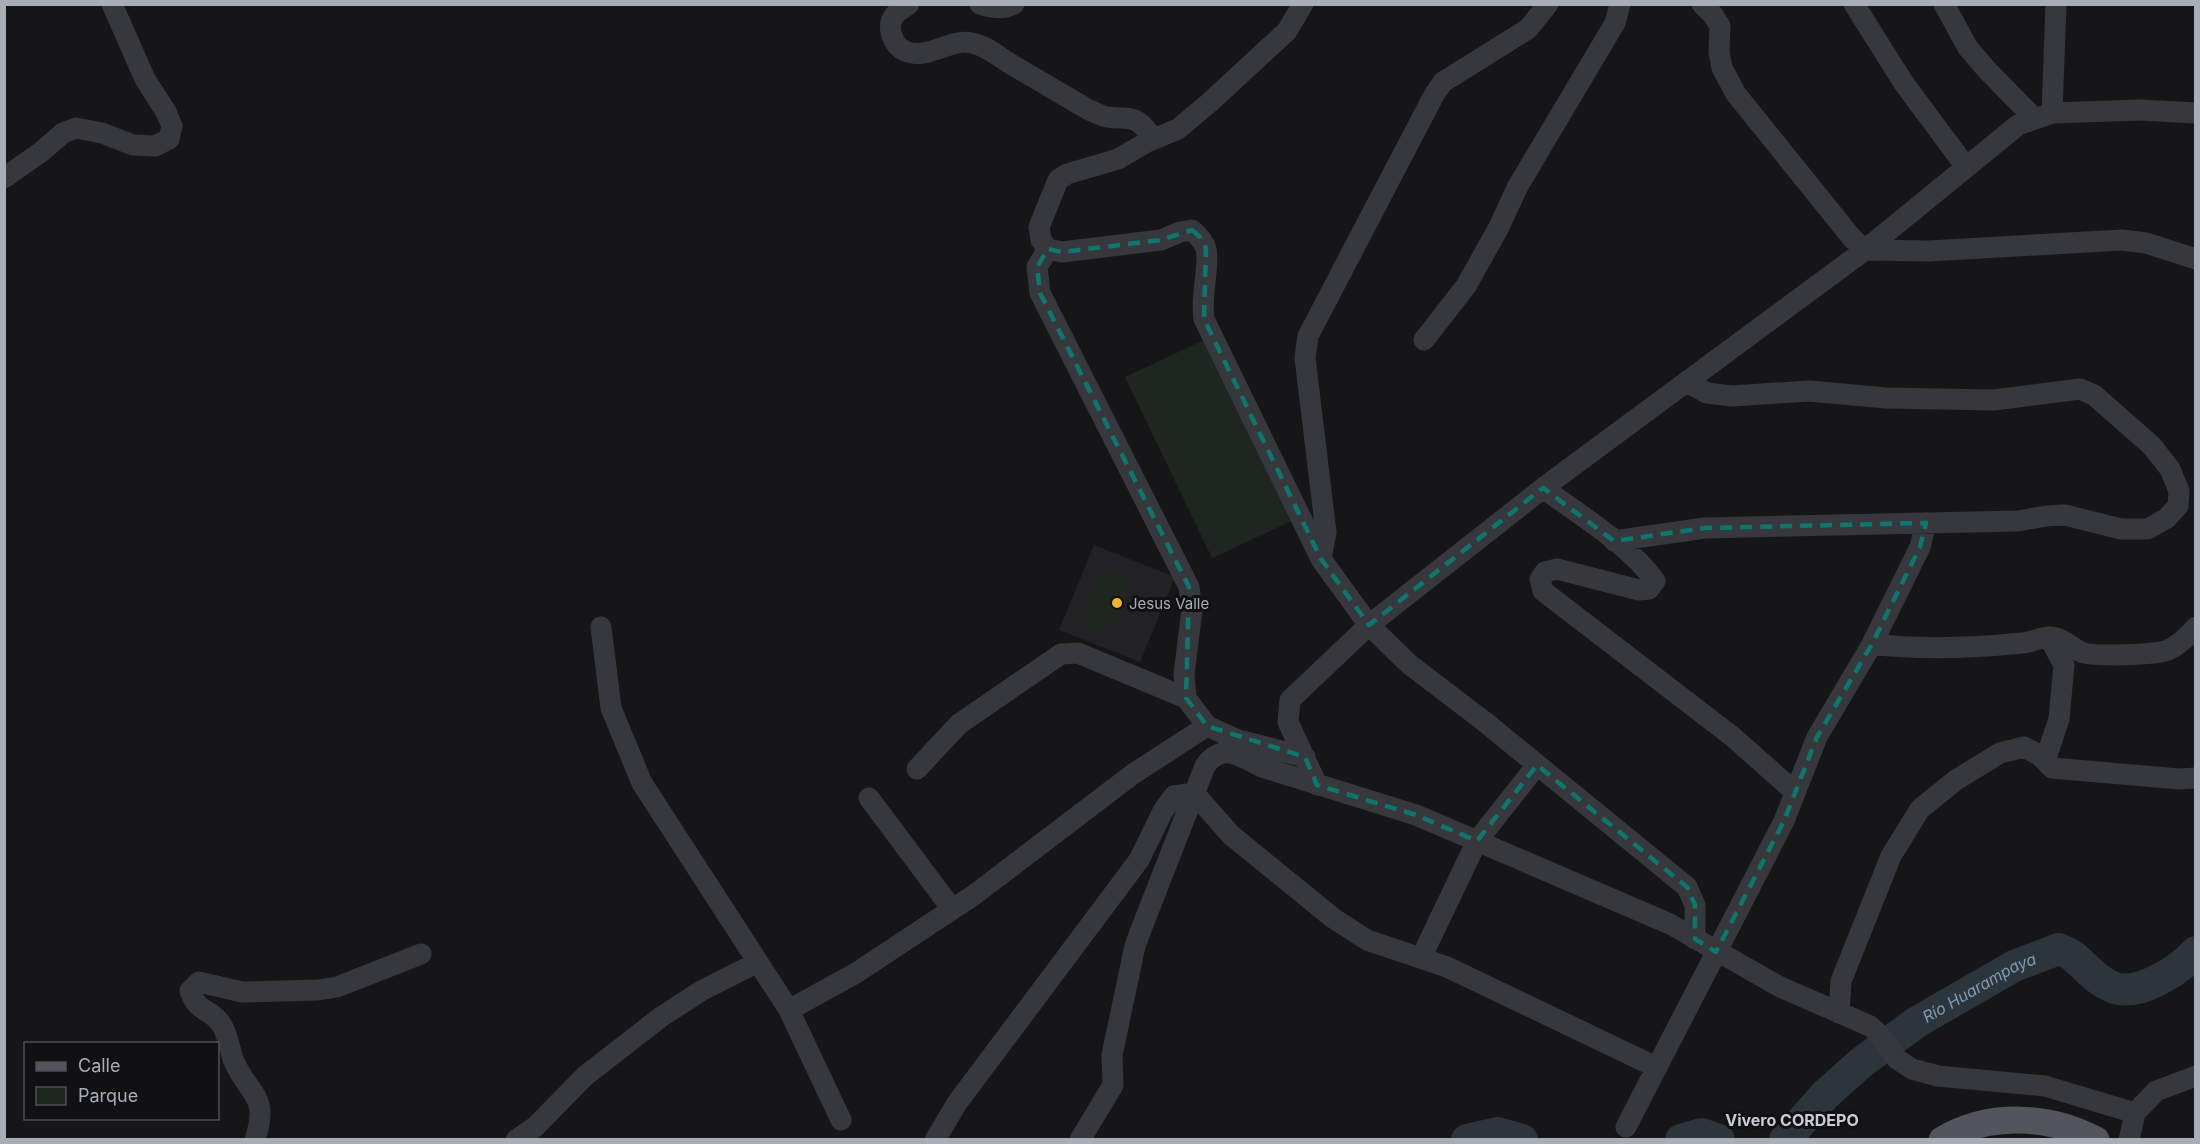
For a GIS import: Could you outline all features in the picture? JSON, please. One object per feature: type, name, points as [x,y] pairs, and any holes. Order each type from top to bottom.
[{"type":"main road","points":[[1942,1140],[1978,1124],[2010,1119],[2063,1125],[2096,1140]]},
{"type":"street","points":[[4,178],[63,133],[76,128],[102,133],[133,145],[155,146],[169,139],[172,126],[145,79],[112,4]]},
{"type":"street","points":[[909,4],[894,16],[890,29],[895,41],[905,51],[921,54],[957,42],[970,42],[985,46],[1001,58],[1089,110],[1104,116],[1133,118],[1142,123],[1149,133],[1147,142]]},
{"type":"street","points":[[980,4],[990,8],[1006,8],[1014,4]]},
{"type":"street","points":[[1303,4],[1287,31],[1178,129],[1147,142],[1118,159],[1067,174],[1058,180],[1039,227],[1041,240],[1048,249],[1062,252],[1161,240],[1192,230],[1200,237],[1206,248],[1201,304],[1204,319],[1322,559],[1368,626],[1409,664],[1687,887],[1695,906],[1695,939]]},
{"type":"street","points":[[1322,559],[1326,532],[1305,358],[1308,336],[1438,88],[1443,82],[1528,29],[1548,4]]},
{"type":"street","points":[[1424,340],[1466,286],[1498,229],[1518,186],[1615,23],[1620,4]]},
{"type":"street","points":[[1702,4],[1720,26],[1719,52],[1722,68],[1736,94],[1851,238],[1865,250],[1929,251],[2122,240],[2146,243],[2196,259]]},
{"type":"street","points":[[1854,4],[1904,82],[1966,167]]},
{"type":"street","points":[[1944,4],[1968,48],[1987,70],[2043,116]]},
{"type":"street","points":[[2043,116],[2056,4]]},
{"type":"street","points":[[1317,784],[1288,722],[1290,700],[1368,626],[1543,489],[1865,250],[2018,125],[2043,116],[2140,110],[2196,113]]},
{"type":"street","points":[[1048,249],[1037,267],[1040,293],[1189,587],[1192,610],[1184,674],[1186,698]]},
{"type":"street","points":[[1614,541],[1705,528],[2018,520],[2065,515],[2121,529],[2148,529],[2167,518],[2178,506],[2179,491],[2170,469],[2152,446],[2094,395],[2080,388],[1994,400],[1886,398],[1809,391],[1732,396],[1707,393],[1687,382]]},
{"type":"street","points":[[1543,489],[1614,541],[1648,570],[1655,581],[1650,589],[1639,590],[1557,569],[1545,572],[1540,579],[1543,591],[1733,737],[1795,792]]},
{"type":"street","points":[[1626,1127],[1784,821],[1817,737],[1872,644],[1920,547],[1926,523]]},
{"type":"street","points":[[601,627],[610,708],[642,783],[789,1010],[840,1120]]},
{"type":"street","points":[[1872,644],[1903,648],[1989,645],[2026,643],[2049,637],[2062,639],[2083,653],[2139,654],[2167,650],[2196,627]]},
{"type":"street","points":[[2046,761],[2060,719],[2064,664],[2049,637]]},
{"type":"street","points":[[917,769],[959,724],[1061,654],[1078,653],[1186,698],[1207,726],[1238,740],[1305,757]]},
{"type":"street","points":[[789,1010],[856,973],[952,909],[1133,774],[1207,726]]},
{"type":"street","points":[[1839,1013],[1842,981],[1892,856],[1920,809],[1956,780],[2000,753],[2024,747],[2039,755],[2052,768],[2179,779],[2196,778]]},
{"type":"street","points":[[1080,1140],[1113,1085],[1112,1055],[1135,946],[1205,766],[1212,756],[1225,751],[1242,756],[1262,767],[1416,815],[1670,924],[1780,987],[1870,1026],[1879,1034],[1897,1059],[1912,1069],[1938,1076],[2045,1086],[2135,1113]]},
{"type":"street","points":[[1421,958],[1477,841],[1537,765]]},
{"type":"street","points":[[1194,794],[1231,835],[1333,918],[1367,940],[1447,967],[1656,1067]]},
{"type":"street","points":[[935,1140],[957,1102],[1139,860],[1163,811],[1174,796],[1194,794]]},
{"type":"street","points":[[869,798],[952,909]]},
{"type":"street","points":[[255,1140],[261,1120],[260,1103],[234,1060],[220,1021],[194,1003],[190,992],[199,981],[242,992],[318,990],[338,987],[421,954]]},
{"type":"street","points":[[516,1140],[535,1127],[585,1076],[661,1017],[701,991],[758,962]]},
{"type":"street","points":[[2129,1140],[2135,1113],[2156,1090],[2196,1076]]},
{"type":"highlighted area","points":[[1192,230],[1200,237],[1206,248],[1204,319],[1321,559],[1369,625],[1543,488],[1614,541],[1705,528],[1926,523],[1920,547],[1872,644],[1817,737],[1784,821],[1716,952],[1695,939],[1695,905],[1687,887],[1537,765],[1477,841],[1416,815],[1317,785],[1305,757],[1207,726],[1186,698],[1189,587],[1040,293],[1037,267],[1048,249],[1062,252],[1161,240]]},
{"type":"shaded area","name":"Jesus Valle","points":[[1094,545],[1175,577],[1140,662],[1059,630]]},
{"type":"green space","points":[[1221,332],[1309,513],[1212,558],[1125,377]]},
{"type":"green space","points":[[1103,569],[1132,581],[1110,633],[1082,622]]},
{"type":"waterway","name":"Río Huarampaya","points":[[1785,1140],[1825,1095],[1862,1062],[1917,1022],[2014,966],[2059,949],[2112,987],[2134,989],[2146,986],[2169,974],[2196,952]]},
{"type":"waterway","name":"Río Huarampaya","points":[[1467,1140],[1497,1133],[1522,1140]]},
{"type":"waterway","name":"Río Huarampaya","points":[[1681,1140],[1702,1134],[1719,1140]]},
{"type":"place","name":"Jesus Valle","points":[[1117,603]]},
{"type":"district","name":"Vivero CORDEPO","points":[[1792,1120]]}]
